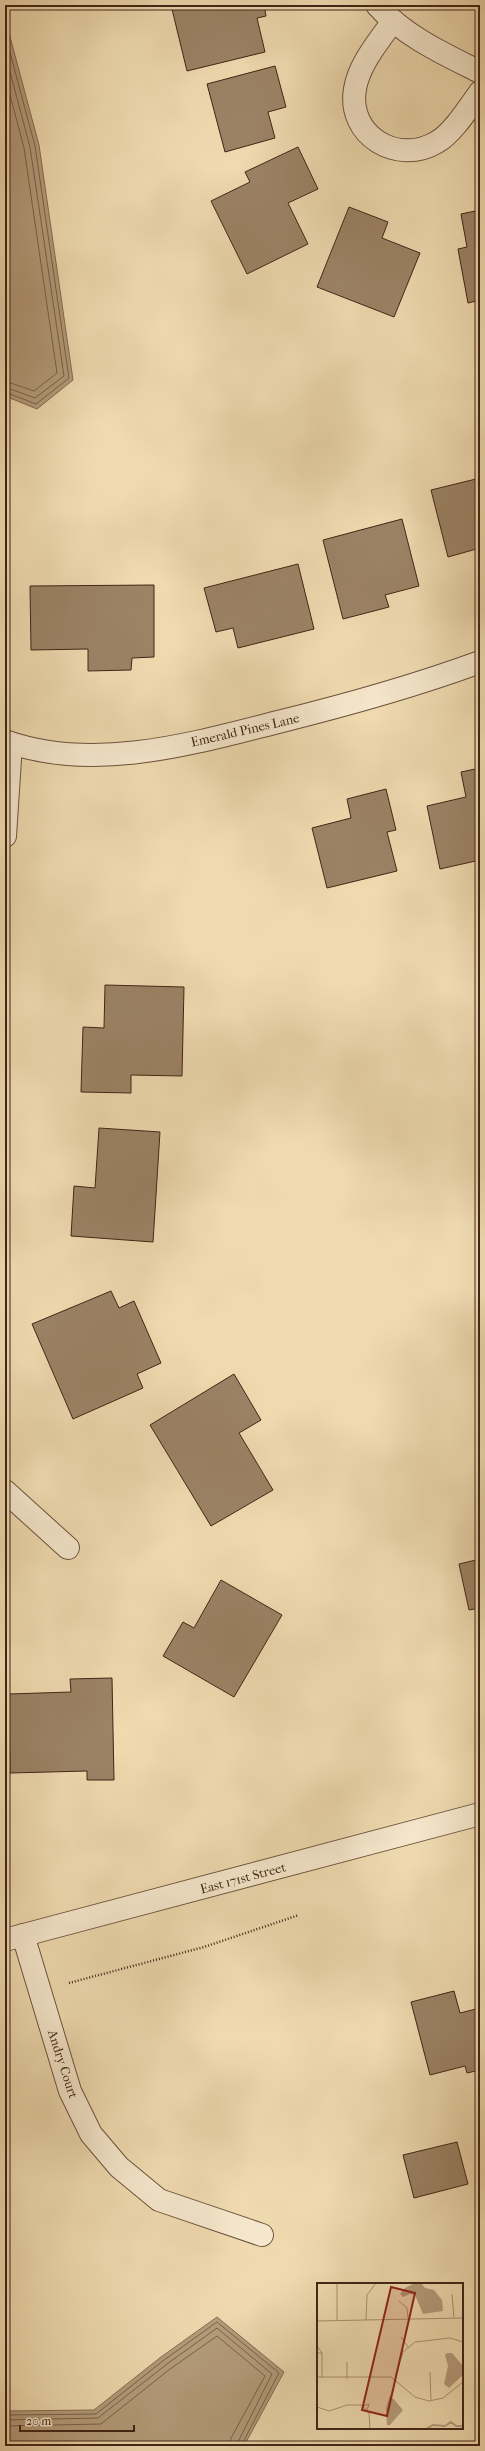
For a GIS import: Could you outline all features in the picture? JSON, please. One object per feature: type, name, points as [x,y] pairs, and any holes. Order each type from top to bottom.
[{"type":"street","points":[[377,5],[393,20],[433,49],[480,72]]},
{"type":"street","points":[[393,20],[366,61],[355,88],[353,107],[363,129],[394,150],[406,152],[437,142],[456,123],[480,92]]},
{"type":"street","name":"Emerald Pines Lane","points":[[8,742],[45,751],[96,756],[142,752],[217,738],[340,707],[480,662]]},
{"type":"street","points":[[5,836],[8,742]]},
{"type":"street","points":[[5,1490],[68,1548]]},
{"type":"street","name":"East 171st Street","points":[[14,1937],[480,1814]]},
{"type":"street","name":"Andry Court","points":[[14,1937],[40,1991],[70,2091],[91,2134],[119,2167],[159,2200],[262,2235]]},
{"type":"path","points":[[40,1991],[204,1947],[299,1915]]},
{"type":"water","points":[[5,18],[39,145],[73,380],[37,409],[5,396]]},
{"type":"water","points":[[217,2317],[284,2372],[244,2446],[5,2446],[5,2411],[94,2410],[161,2357]]},
{"type":"building","points":[[171,5],[264,5],[266,16],[257,18],[265,52],[187,71]]},
{"type":"building","points":[[275,66],[286,107],[268,112],[275,138],[225,152],[207,84]]},
{"type":"building","points":[[298,147],[318,189],[288,203],[308,244],[247,274],[211,201],[250,182],[245,172]]},
{"type":"building","points":[[349,207],[388,222],[382,238],[420,253],[394,317],[317,287]]},
{"type":"building","points":[[480,210],[480,300],[468,303],[458,249],[467,247],[461,214]]},
{"type":"building","points":[[480,478],[480,548],[448,557],[431,490]]},
{"type":"building","points":[[402,519],[419,586],[385,595],[389,607],[343,619],[323,540]]},
{"type":"building","points":[[298,564],[314,629],[238,648],[233,628],[216,632],[204,588]]},
{"type":"building","points":[[154,585],[154,657],[132,658],[131,670],[88,671],[88,649],[31,650],[30,586]]},
{"type":"building","points":[[480,768],[480,860],[440,869],[427,806],[466,797],[461,772]]},
{"type":"building","points":[[386,789],[396,830],[387,832],[397,871],[327,888],[312,828],[351,818],[347,799]]},
{"type":"building","points":[[105,985],[184,987],[182,1076],[131,1075],[131,1093],[81,1092],[83,1027],[104,1028]]},
{"type":"building","points":[[99,1128],[160,1132],[153,1242],[71,1236],[74,1186],[95,1188]]},
{"type":"building","points":[[111,1291],[119,1308],[134,1301],[161,1363],[137,1374],[143,1388],[73,1419],[32,1324]]},
{"type":"building","points":[[234,1374],[261,1420],[239,1433],[273,1490],[211,1526],[150,1425]]},
{"type":"building","points":[[480,1559],[480,1608],[469,1610],[459,1564]]},
{"type":"building","points":[[221,1580],[282,1615],[234,1697],[163,1656],[183,1622],[194,1628]]},
{"type":"building","points":[[112,1678],[114,1780],[87,1780],[87,1771],[10,1773],[9,1694],[71,1692],[70,1679]]},
{"type":"building","points":[[454,1991],[460,2013],[480,2008],[480,2070],[467,2073],[465,2066],[430,2075],[411,2002]]},
{"type":"building","points":[[457,2142],[468,2184],[414,2198],[403,2155]]}]
